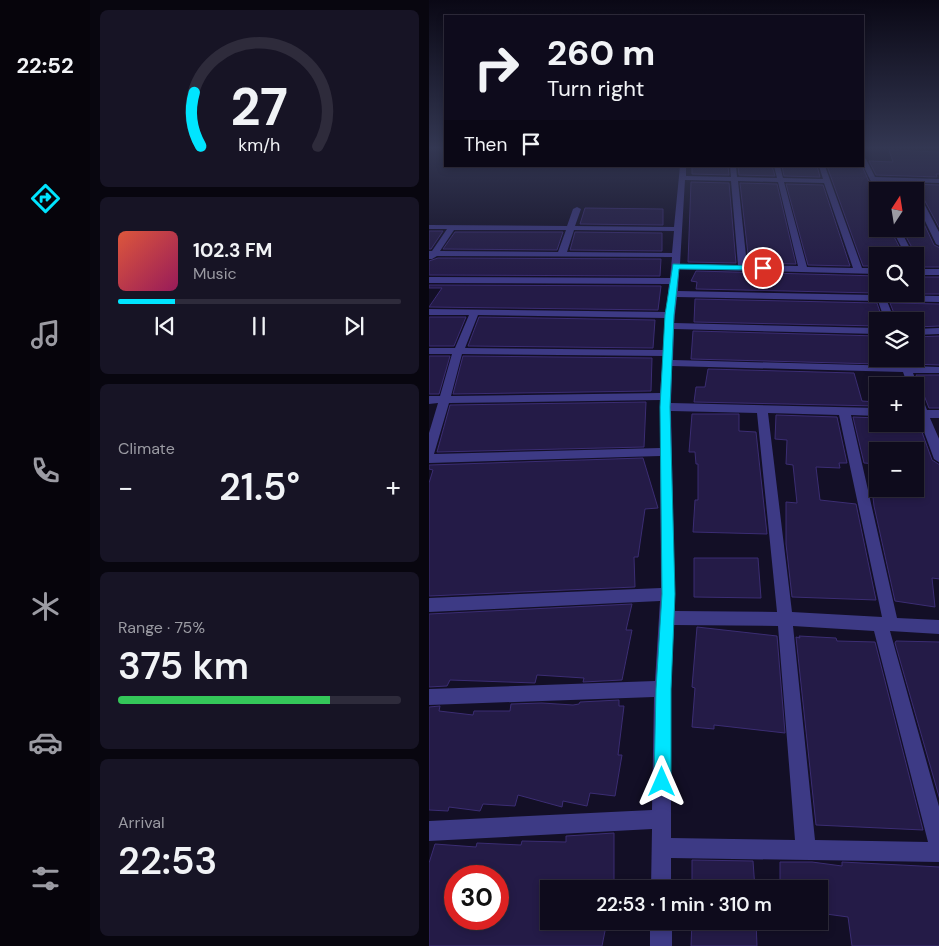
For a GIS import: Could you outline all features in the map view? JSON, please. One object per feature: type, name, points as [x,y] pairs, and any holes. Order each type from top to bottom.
[{"type":"street","points":[[661,880],[663,689],[669,594],[665,401],[681,191]]},
{"type":"street","points":[[736,191],[743,268]]},
{"type":"street","points":[[783,191],[803,269]]},
{"type":"street","points":[[830,191],[859,270]]},
{"type":"street","points":[[562,253],[577,208]]},
{"type":"street","points":[[924,212],[939,244]]},
{"type":"street","points":[[429,227],[678,230]]},
{"type":"street","points":[[429,261],[432,253],[452,227]]},
{"type":"street","points":[[432,253],[562,253],[676,260],[743,268],[859,270],[869,272]]},
{"type":"street","points":[[924,271],[939,272]]},
{"type":"street","points":[[429,280],[869,296]]},
{"type":"street","points":[[924,298],[939,299]]},
{"type":"street","points":[[429,312],[869,331]]},
{"type":"street","points":[[429,453],[458,352],[474,314]]},
{"type":"street","points":[[924,332],[939,331]]},
{"type":"street","points":[[429,351],[667,358],[939,370]]},
{"type":"street","points":[[906,367],[910,377]]},
{"type":"street","points":[[429,400],[665,401],[762,409],[869,412]]},
{"type":"street","points":[[762,409],[785,619],[806,849]]},
{"type":"street","points":[[660,848],[939,850],[886,624],[844,411]]},
{"type":"street","points":[[924,414],[939,414]]},
{"type":"street","points":[[924,425],[939,459]]},
{"type":"street","points":[[429,458],[666,452]]},
{"type":"street","points":[[429,605],[669,594]]},
{"type":"street","points":[[667,618],[785,619],[939,627]]},
{"type":"street","points":[[429,697],[663,689]]},
{"type":"street","points":[[429,831],[662,820]]},
{"type":"street","points":[[661,930],[661,946]]},
{"type":"building","points":[[691,191],[730,191],[736,263],[688,262]]},
{"type":"building","points":[[741,191],[779,191],[796,264],[749,263]]},
{"type":"building","points":[[788,191],[825,191],[850,266],[808,265]]},
{"type":"building","points":[[836,191],[869,191],[869,238],[895,238],[899,247],[869,247],[869,266],[863,266]]},
{"type":"building","points":[[924,191],[940,191],[940,229],[924,199]]},
{"type":"building","points":[[585,208],[663,209],[663,225],[580,224]]},
{"type":"building","points":[[924,224],[934,245],[940,248],[940,267],[924,267],[924,247],[912,247],[907,238],[924,238]]},
{"type":"building","points":[[429,231],[443,231],[431,249],[429,249]]},
{"type":"building","points":[[455,232],[563,232],[557,250],[443,249]]},
{"type":"building","points":[[575,232],[662,233],[662,251],[570,250]]},
{"type":"building","points":[[438,258],[661,259],[660,276],[429,275],[429,261]]},
{"type":"building","points":[[696,271],[869,276],[869,293],[696,289],[697,282],[691,281]]},
{"type":"building","points":[[924,277],[940,277],[940,294],[924,294]]},
{"type":"building","points":[[429,285],[661,286],[658,310],[429,307],[442,288],[429,288]]},
{"type":"building","points":[[695,299],[877,303],[880,312],[869,312],[869,326],[694,322]]},
{"type":"building","points":[[890,303],[940,304],[940,326],[924,327],[924,312],[894,312]]},
{"type":"building","points":[[429,317],[466,317],[454,346],[429,346]]},
{"type":"building","points":[[479,317],[655,320],[653,348],[468,346]]},
{"type":"building","points":[[693,331],[869,336],[869,364],[691,359]]},
{"type":"building","points":[[940,336],[940,365],[924,364],[924,337]]},
{"type":"building","points":[[429,356],[450,356],[439,394],[429,394]]},
{"type":"building","points":[[463,356],[652,358],[651,391],[453,394]]},
{"type":"building","points":[[708,369],[854,373],[862,401],[869,402],[869,406],[694,402],[696,387],[705,387]]},
{"type":"building","points":[[916,375],[940,375],[940,408],[929,408],[924,395],[924,377],[917,377]]},
{"type":"building","points":[[646,402],[644,447],[437,452],[450,405]]},
{"type":"building","points":[[692,414],[739,414],[739,431],[756,432],[767,534],[693,532],[695,500],[698,500],[698,464],[696,464],[695,452],[689,452]]},
{"type":"building","points":[[776,415],[837,417],[847,463],[839,463],[840,468],[816,467],[820,500],[856,504],[876,600],[792,597],[786,544],[786,502],[797,503],[793,465],[786,464],[787,440],[775,439]]},
{"type":"building","points":[[853,417],[869,418],[869,432],[922,432],[932,460],[940,465],[940,579],[932,578],[935,607],[895,601],[873,497],[924,497],[924,442],[869,442],[869,463],[864,463]]},
{"type":"building","points":[[643,458],[658,508],[645,509],[638,557],[634,557],[635,587],[429,596],[429,483],[433,470],[429,469],[429,465]]},
{"type":"building","points":[[694,558],[758,558],[761,598],[694,597]]},
{"type":"building","points":[[632,604],[626,630],[632,630],[622,680],[583,682],[584,678],[537,675],[535,683],[450,680],[447,686],[429,687],[429,614]]},
{"type":"building","points":[[697,627],[777,636],[785,733],[714,725],[714,729],[692,727],[695,688],[692,687]]},
{"type":"building","points":[[799,636],[836,638],[837,641],[875,642],[923,830],[816,825],[796,637],[800,638]]},
{"type":"building","points":[[896,641],[940,642],[940,800],[895,643]]},
{"type":"building","points":[[619,700],[619,706],[624,706],[618,755],[622,755],[615,796],[590,793],[587,806],[563,801],[562,807],[518,795],[515,806],[483,804],[480,811],[449,807],[448,811],[429,810],[429,707],[440,706],[439,711],[473,715],[474,711],[510,711],[511,704],[573,705],[580,702]]},
{"type":"building","points":[[614,833],[614,880],[540,880],[540,930],[605,930],[602,946],[429,946],[429,863],[435,844],[476,847],[477,843],[521,845],[522,841],[566,842],[566,836]]},
{"type":"building","points":[[692,860],[753,861],[754,880],[692,880]]},
{"type":"building","points":[[780,862],[812,862],[842,866],[842,862],[940,867],[940,946],[852,946],[848,917],[828,914],[828,880],[780,880]]},
{"type":"building","points":[[692,930],[756,930],[757,946],[691,946]]},
{"type":"route","points":[[662,782],[663,689],[669,594],[665,407],[669,315],[675,266],[763,268]]}]
